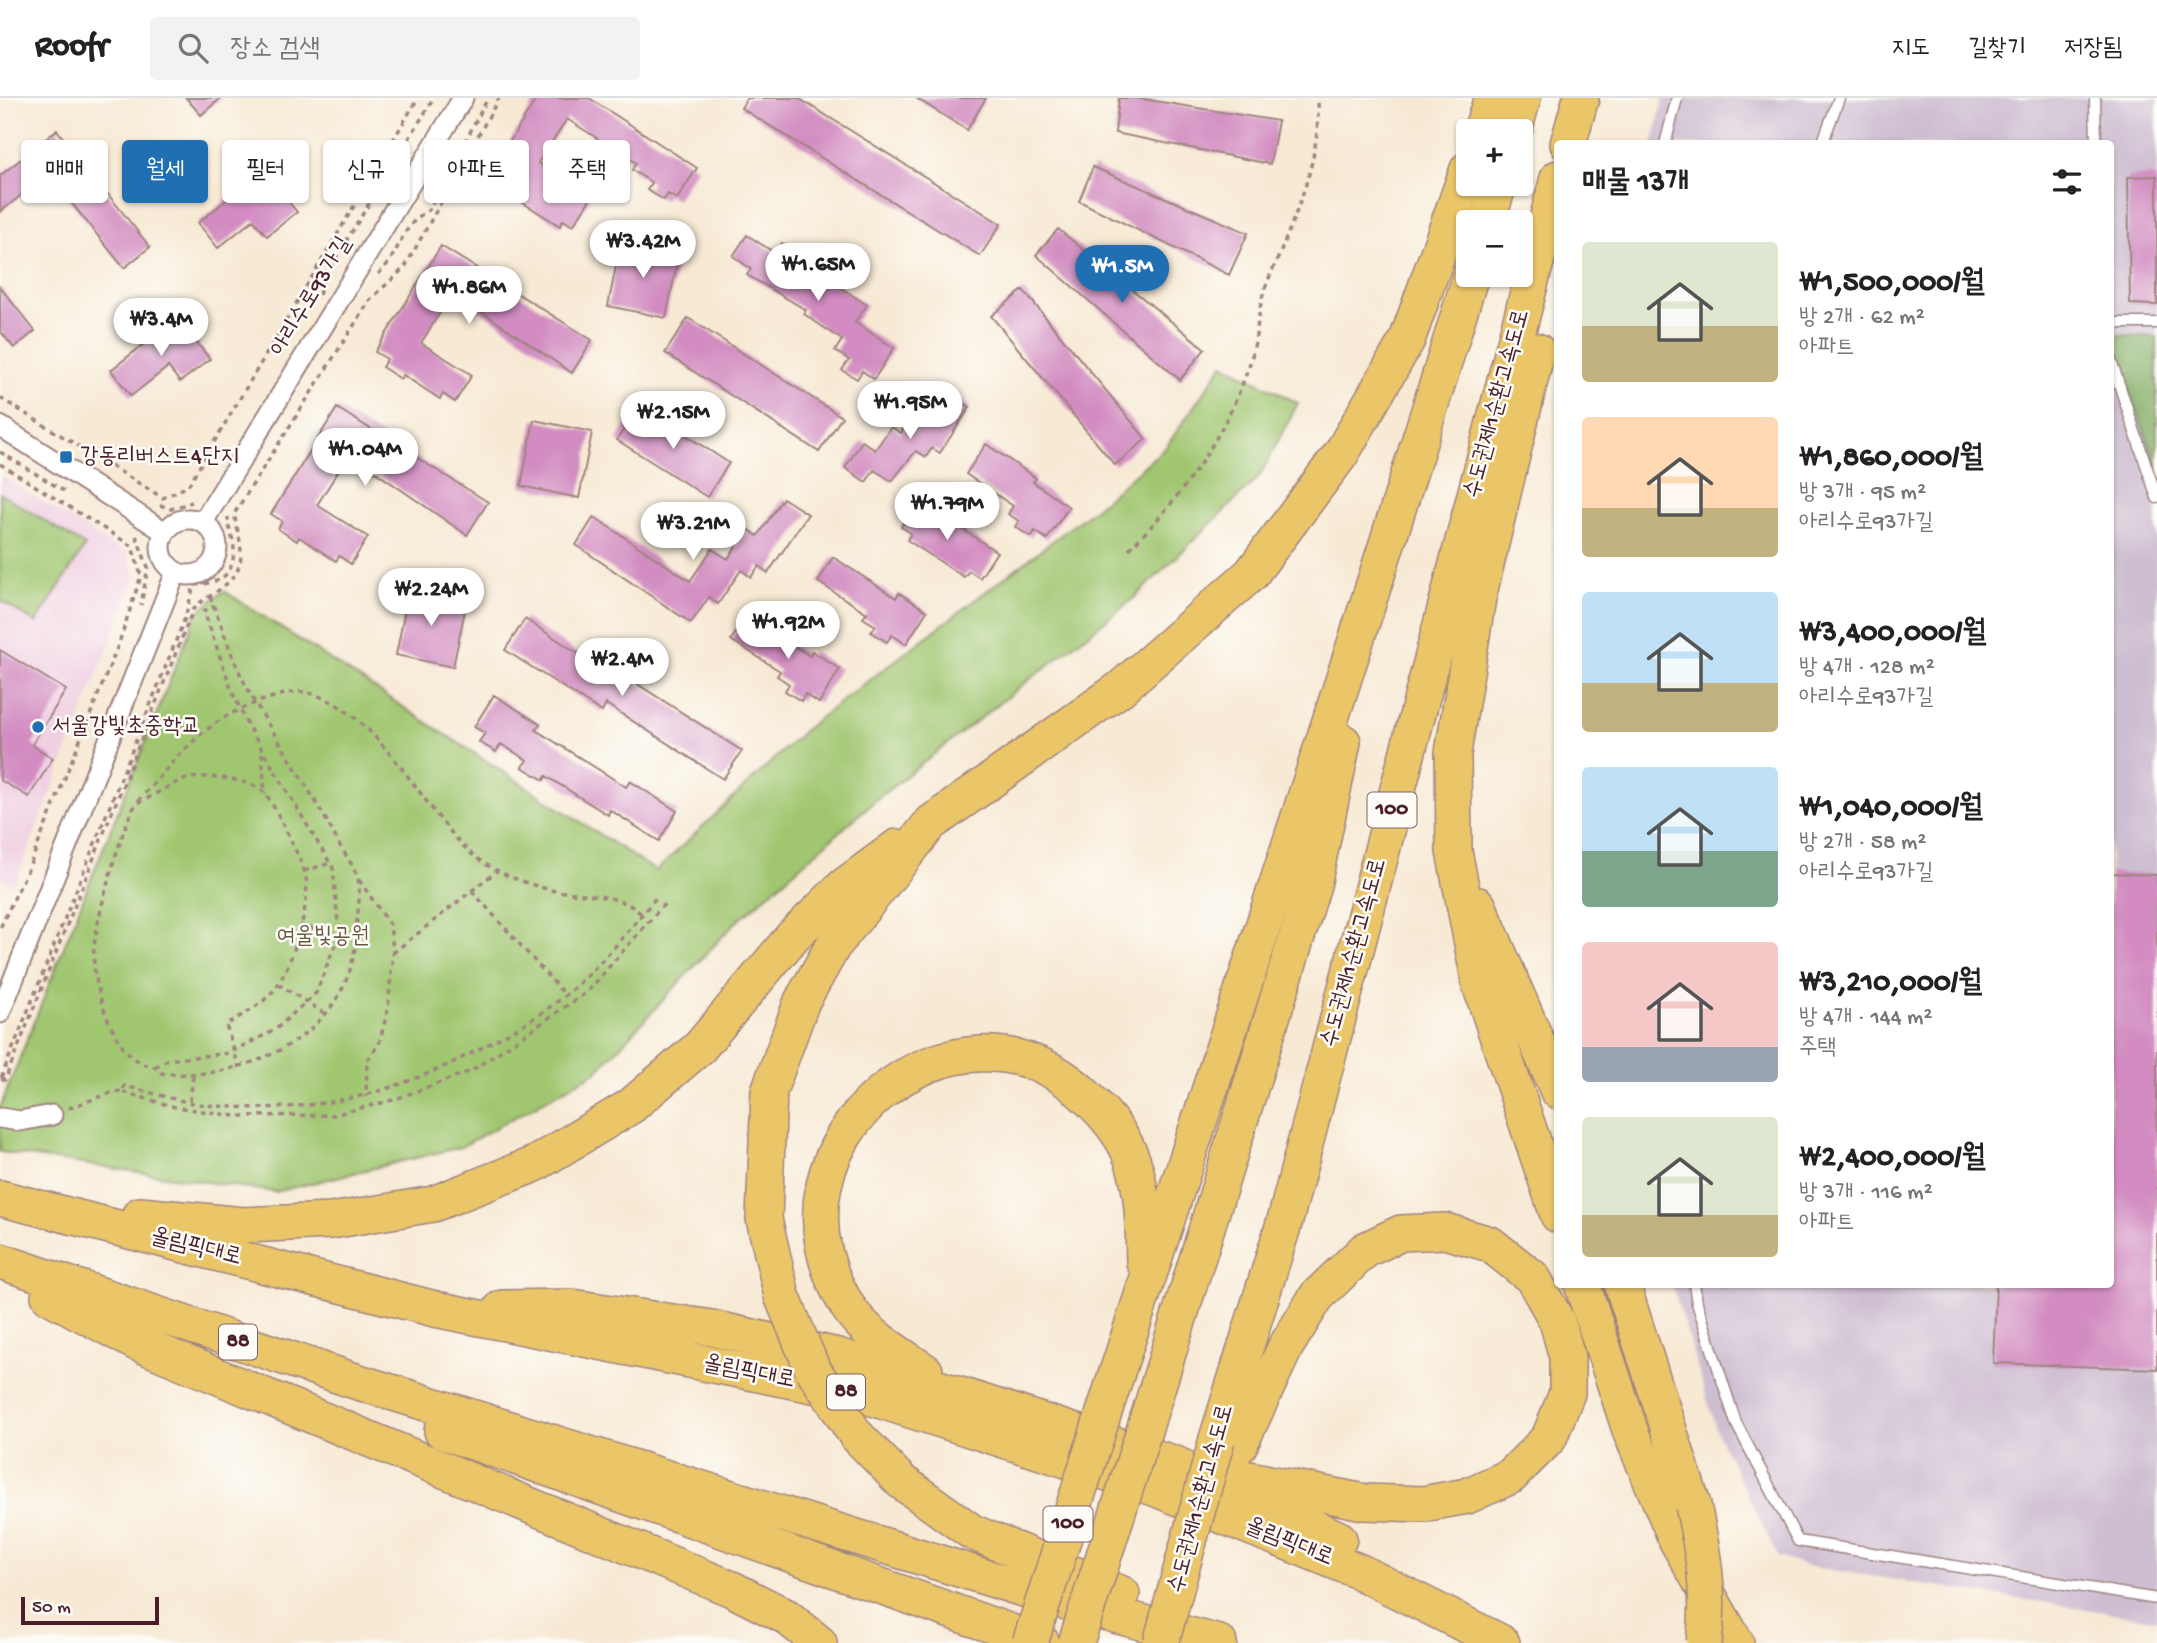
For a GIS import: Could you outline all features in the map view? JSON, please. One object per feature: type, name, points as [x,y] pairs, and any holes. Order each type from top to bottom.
[{"type":"highway","points":[[1485,119],[1492,98]]},
{"type":"highway","points":[[1517,119],[1523,98]]},
{"type":"highway","points":[[1569,140],[1581,98]]},
{"type":"highway","name":"수도권제1순환고속도로","points":[[1161,1643],[1228,1442],[1554,193]]},
{"type":"highway","points":[[4,1199],[243,1225],[331,1221],[433,1204],[535,1164],[631,1106],[700,1047],[793,936],[844,886],[1120,689],[1251,574],[1341,454],[1407,340],[1458,196]]},
{"type":"highway","points":[[1554,223],[1543,325],[1478,598],[1455,740],[1454,850],[1480,985],[1554,1204]]},
{"type":"highway","name":"100","points":[[1030,1643],[1374,591],[1467,287]]},
{"type":"highway","name":"100","points":[[1076,1643],[1313,884],[1374,591]]},
{"type":"highway","points":[[931,823],[833,946],[802,1001],[769,1091],[764,1219],[782,1296],[812,1368],[856,1435],[902,1482],[972,1532],[1126,1595],[1215,1641]]},
{"type":"highway","points":[[1454,850],[1554,1082]]},
{"type":"highway","points":[[960,1394],[885,1344],[849,1309],[828,1270],[820,1227],[822,1182],[835,1148],[854,1119],[878,1094],[908,1075],[939,1062],[971,1055],[1009,1055],[1044,1067],[1074,1083],[1108,1116],[1133,1160],[1142,1200],[1145,1286]]},
{"type":"highway","name":"올림픽대로","points":[[4,1199],[435,1309],[863,1395],[1154,1488],[1358,1571],[1502,1643]]},
{"type":"highway","points":[[435,1309],[572,1307],[712,1328],[838,1356],[1173,1463],[1364,1502],[1423,1504],[1466,1496],[1511,1476],[1549,1438],[1567,1393],[1567,1357],[1557,1321],[1533,1278],[1490,1244],[1445,1231],[1401,1233],[1365,1250],[1317,1296],[1228,1442]]},
{"type":"highway","name":"88","points":[[0,1261],[352,1380],[1032,1592],[1215,1641]]},
{"type":"highway","points":[[0,1270],[137,1343],[732,1589],[787,1617],[820,1643]]},
{"type":"highway","points":[[1582,1288],[1631,1433],[1677,1541],[1736,1643]]},
{"type":"highway","points":[[1623,1288],[1693,1505],[1705,1559],[1708,1614],[1704,1643]]},
{"type":"highway","points":[[124,1304],[256,1366],[1042,1643]]},
{"type":"highway","points":[[1173,1463],[1410,1572],[1513,1643]]},
{"type":"street","name":"아리수로93가길","points":[[203,523],[463,98]]},
{"type":"street","points":[[0,426],[165,532]]},
{"type":"street","points":[[185,519],[203,523],[215,537],[215,556],[211,564],[195,574],[176,572],[163,559],[161,551],[165,532],[177,521],[185,519]]},
{"type":"street","points":[[0,1013],[176,572]]},
{"type":"street","points":[[0,1118],[20,1121],[52,1115]]},
{"type":"lane","points":[[1666,140],[1676,98]]},
{"type":"lane","points":[[1823,140],[1839,98]]},
{"type":"lane","points":[[2095,98],[2096,140]]},
{"type":"lane","points":[[2114,323],[2157,323]]},
{"type":"lane","points":[[2114,369],[2157,498]]},
{"type":"lane","points":[[1695,1288],[1697,1303],[1736,1423],[1798,1541],[2157,1599]]},
{"type":"path","points":[[0,398],[163,498],[188,486],[418,98]]},
{"type":"path","points":[[317,301],[324,277],[433,98]]},
{"type":"path","points":[[370,281],[388,265],[412,220],[429,210],[488,98]]},
{"type":"path","points":[[228,507],[228,526],[234,549],[228,573],[216,583],[194,585],[185,618],[1,1078],[5,1080],[193,610],[242,565],[243,552],[234,514],[370,300],[405,267],[499,98]]},
{"type":"path","points":[[1129,549],[1151,528],[1195,473],[1250,364],[1262,296],[1304,193],[1319,134],[1318,98]]},
{"type":"path","points":[[0,464],[132,546],[141,576],[119,643],[29,867],[0,928]]},
{"type":"path","points":[[154,502],[171,509],[192,502],[197,494]]},
{"type":"path","points":[[127,530],[135,536],[148,566],[137,615]]},
{"type":"path","points":[[210,596],[255,702],[329,824],[358,879],[390,925],[393,953],[388,1009],[379,1044],[367,1060],[366,1097]]},
{"type":"path","points":[[214,605],[204,611],[240,709],[331,863],[339,935],[316,993],[275,1030],[232,1051],[167,1060],[155,1067],[144,1066],[126,1051],[110,1027],[101,999],[93,950],[132,809],[199,734],[231,712],[240,709],[255,702],[303,692],[336,705],[390,753],[474,855],[499,869],[550,890],[618,900],[642,915]]},
{"type":"path","points":[[91,731],[132,628]]},
{"type":"path","points":[[262,750],[266,796]]},
{"type":"path","points":[[137,803],[189,778],[238,781],[264,792],[304,871],[306,878],[300,925],[278,984],[254,1007],[226,1025],[239,1068]]},
{"type":"path","points":[[304,871],[331,863]]},
{"type":"path","points":[[393,953],[499,869]]},
{"type":"path","points":[[155,1067],[161,1073],[193,1076],[239,1068],[297,1040],[336,997],[353,960],[358,879]]},
{"type":"path","points":[[471,891],[565,995]]},
{"type":"path","points":[[124,1092],[124,1086],[206,1105],[271,1107],[324,1105],[396,1088],[464,1058],[537,1017],[607,956],[658,895]]},
{"type":"path","points":[[52,1115],[116,1091],[175,1107],[235,1116],[333,1115],[393,1100],[471,1070],[576,1000],[587,992],[666,902]]},
{"type":"path","points":[[300,925],[339,935]]},
{"type":"path","points":[[278,984],[324,1013]]},
{"type":"path","points":[[190,1101],[193,1076]]},
{"type":"shaded area","points":[[1663,98],[2157,98],[2157,1620],[1806,1566],[1778,1557],[1718,1435],[1673,1288],[2114,1288],[2114,140],[1654,140]]},
{"type":"shaded area","name":"서울강빛초중학교","points":[[0,475],[128,555],[136,577],[14,886],[0,877]]},
{"type":"green space","points":[[2117,335],[2157,337],[2157,468],[2114,346]]},
{"type":"green space","name":"여울빛공원","points":[[1223,364],[1298,403],[1259,477],[1134,598],[878,798],[733,925],[596,1072],[461,1147],[275,1192],[0,1152],[0,1108],[197,612],[224,591],[656,871],[809,726],[1092,511],[1166,447]]},
{"type":"green space","points":[[0,493],[85,546],[36,623],[0,600]]},
{"type":"building","points":[[186,98],[221,98],[201,115]]},
{"type":"building","points":[[537,98],[589,98],[697,168],[677,199],[668,194],[664,200],[647,190],[652,183],[632,170],[636,163],[630,159],[630,140],[600,140],[567,119],[553,140],[543,140],[543,155],[538,163],[543,166],[543,203],[588,203],[573,226],[563,220],[560,226],[523,203],[529,203],[529,140],[511,140]]},
{"type":"building","points":[[747,98],[798,98],[1001,224],[980,256],[741,108]]},
{"type":"building","points":[[916,98],[986,98],[967,130]]},
{"type":"building","points":[[1119,98],[1136,98],[1278,121],[1270,164],[1115,133]]},
{"type":"building","points":[[57,130],[65,140],[45,140]]},
{"type":"building","points":[[21,159],[21,195],[0,212],[0,176]]},
{"type":"building","points":[[1093,167],[1248,233],[1229,275],[1079,201]]},
{"type":"building","points":[[2157,176],[2157,305],[2130,304],[2128,177]]},
{"type":"building","points":[[108,194],[150,247],[124,268],[71,203],[108,203]]},
{"type":"building","points":[[223,203],[290,203],[297,212],[267,236],[253,220],[218,248],[198,223]]},
{"type":"building","points":[[1058,229],[1205,349],[1180,380],[1036,255]]},
{"type":"building","points":[[747,235],[775,253],[782,243],[809,261],[807,265],[867,305],[855,322],[894,348],[874,379],[862,371],[857,379],[842,370],[849,360],[835,351],[842,340],[804,314],[806,310],[747,275],[751,269],[733,256]]},
{"type":"building","points":[[621,241],[679,253],[666,318],[608,306]]},
{"type":"building","points":[[441,246],[592,340],[572,373],[453,292],[421,343],[472,375],[455,402],[443,394],[440,399],[403,375],[401,379],[382,367],[387,359],[375,352]]},
{"type":"building","points":[[0,287],[35,331],[14,348],[0,331]]},
{"type":"building","points":[[1023,290],[1146,439],[1115,465],[991,316]]},
{"type":"building","points":[[177,318],[210,359],[180,382],[168,367],[131,396],[111,370]]},
{"type":"building","points":[[688,318],[842,417],[819,452],[665,353]]},
{"type":"building","points":[[945,391],[970,407],[940,453],[932,448],[926,457],[916,451],[892,481],[874,470],[866,482],[845,468],[862,441],[875,450],[891,427],[901,433],[912,416],[923,424]]},
{"type":"building","points":[[639,405],[729,463],[707,497],[617,440]]},
{"type":"building","points":[[337,408],[488,502],[467,535],[349,454],[317,505],[368,537],[351,564],[339,556],[336,561],[299,537],[297,541],[278,529],[282,521],[271,514]]},
{"type":"building","points":[[534,420],[592,432],[579,498],[521,486]]},
{"type":"building","points":[[986,444],[1036,478],[1033,482],[1069,507],[1047,539],[1035,531],[1031,537],[1015,527],[1019,521],[1008,514],[1013,506],[966,474]]},
{"type":"building","points":[[783,498],[808,514],[768,573],[759,566],[751,577],[741,570],[718,604],[709,597],[691,623],[576,545],[594,517],[690,581],[712,549],[728,559],[748,529],[758,536]]},
{"type":"building","points":[[918,500],[997,552],[980,578],[969,571],[964,577],[907,540],[911,533],[901,527]]},
{"type":"building","points":[[833,557],[896,598],[899,593],[927,611],[906,644],[892,635],[887,642],[871,632],[876,626],[863,618],[867,613],[818,582]]},
{"type":"building","points":[[409,589],[467,601],[453,667],[396,655]]},
{"type":"building","points":[[747,616],[810,656],[812,651],[840,669],[819,703],[805,694],[801,701],[785,691],[789,684],[777,676],[780,671],[731,640]]},
{"type":"building","points":[[525,619],[620,680],[623,675],[742,751],[723,779],[606,704],[602,712],[505,650]]},
{"type":"building","points":[[0,650],[66,690],[32,745],[53,758],[29,797],[0,780]]},
{"type":"building","points":[[494,695],[540,724],[536,730],[626,787],[630,781],[677,811],[659,841],[610,810],[608,815],[546,776],[544,780],[522,767],[527,760],[501,744],[496,752],[479,742],[485,733],[474,727]]},
{"type":"building","points":[[2114,873],[2157,875],[2157,1369],[1993,1363],[1996,1288],[2114,1288]]},
{"type":"place","name":"강동리버스트4단지","points":[[66,457]]},
{"type":"place","name":"서울강빛초중학교","points":[[38,727]]}]
